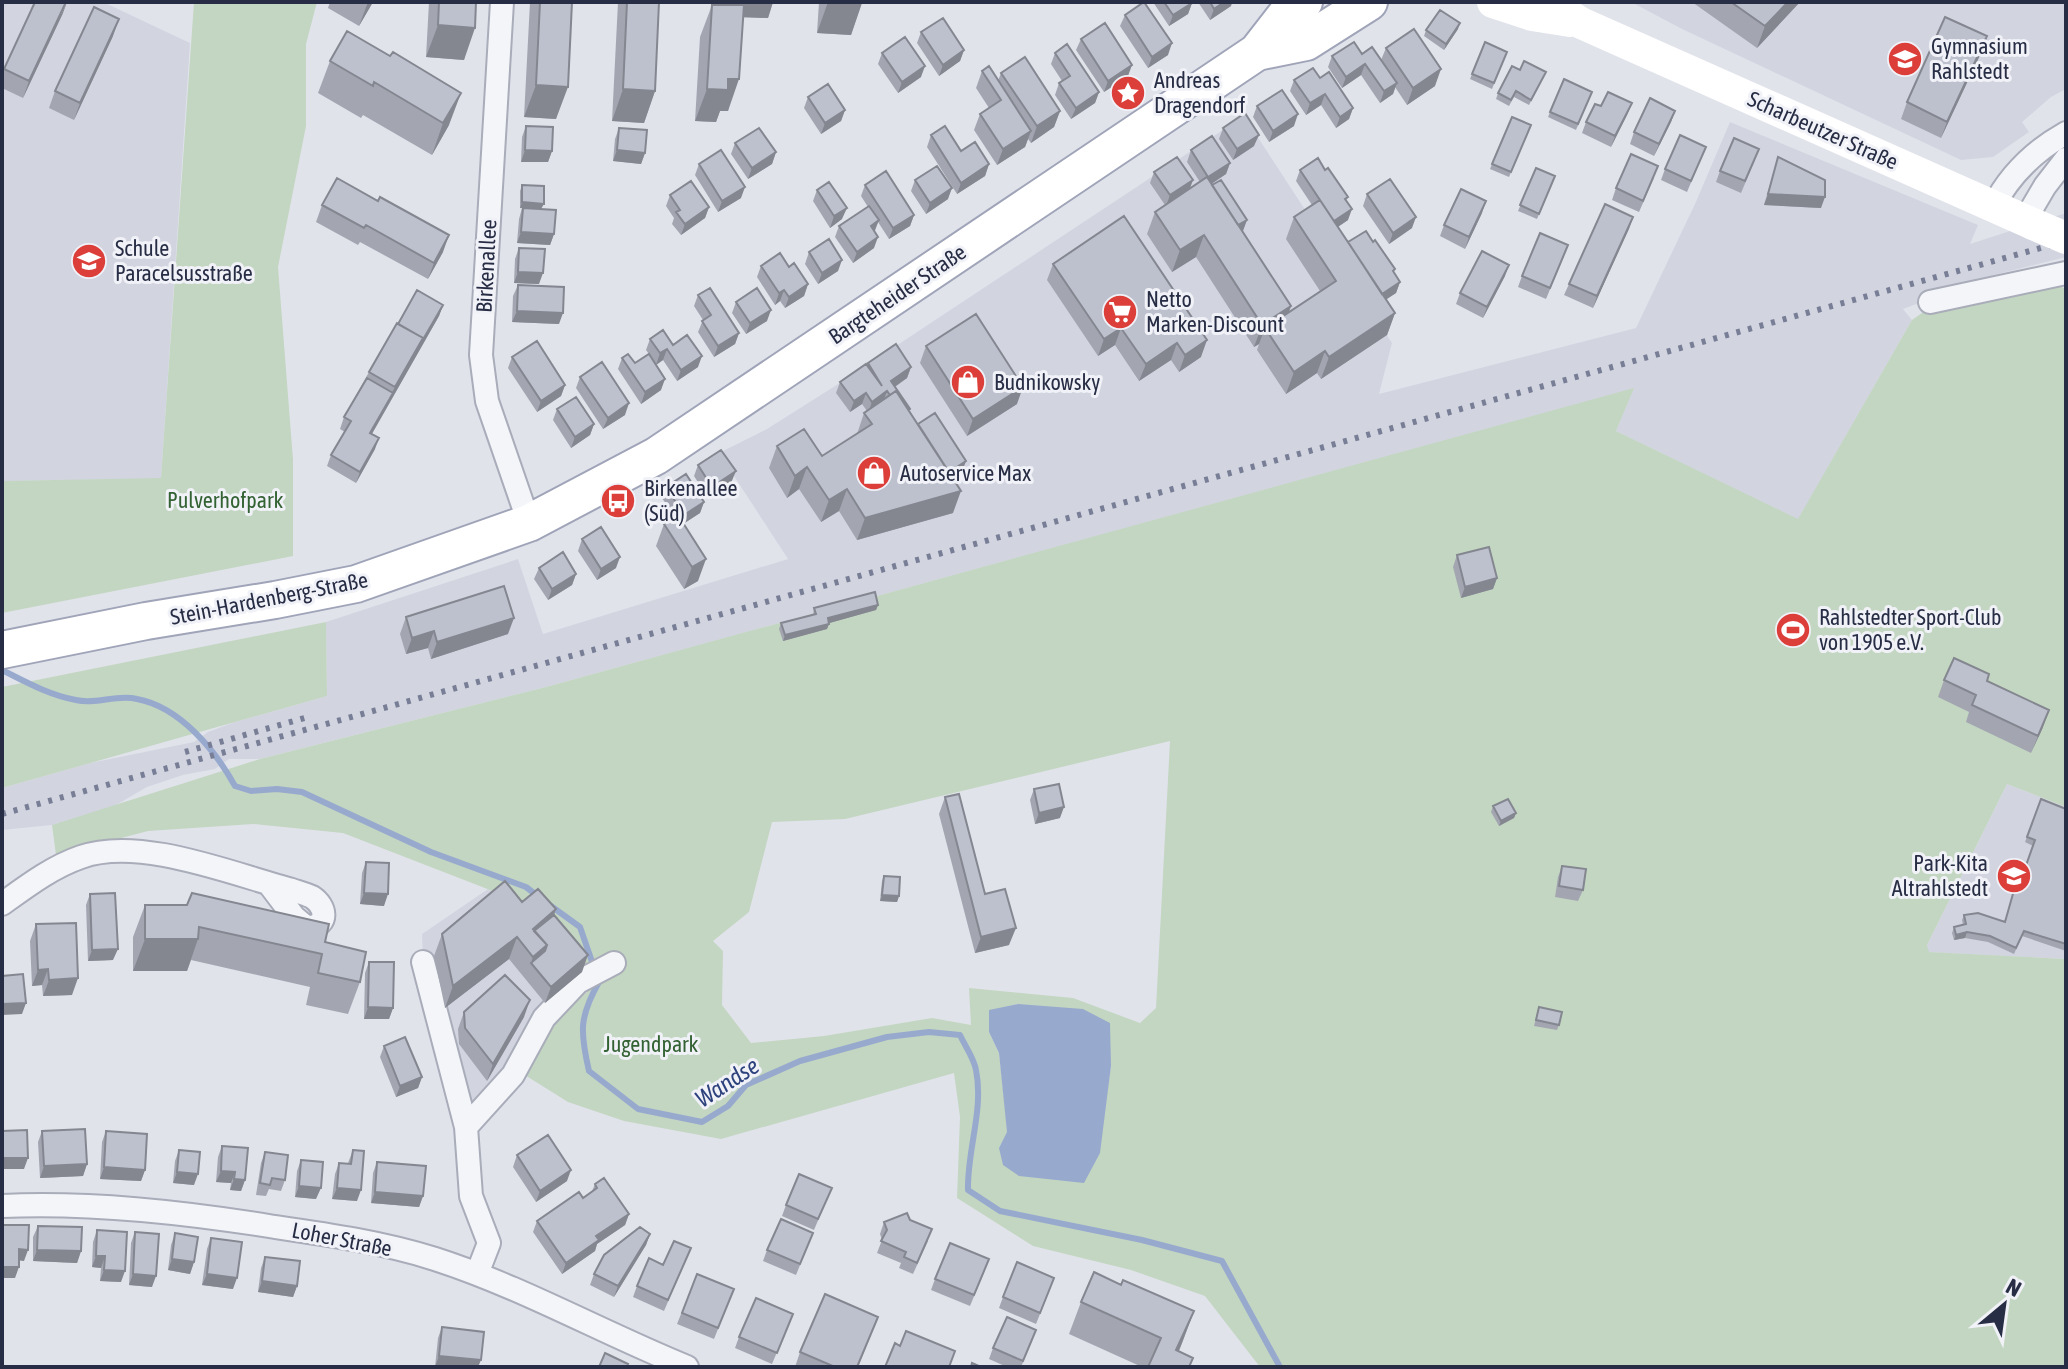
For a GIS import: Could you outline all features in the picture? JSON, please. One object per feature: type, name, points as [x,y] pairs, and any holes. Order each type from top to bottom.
[{"type":"main road","name":"Bargteheider Straße","points":[[529,523],[656,456],[1257,52],[1285,16],[1304,2]]},
{"type":"main road","name":"Bargteheider Straße","points":[[1257,52],[1306,42],[1369,2]]},
{"type":"main road","name":"Scharbeutzer Straße","points":[[1493,2],[1532,15],[1581,23]]},
{"type":"main road","name":"Scharbeutzer Straße","points":[[1547,2],[1581,23],[2066,238]]},
{"type":"main road","name":"Stein-Hardenberg-Straße","points":[[4,650],[356,584],[529,523]]},
{"type":"street","name":"Birkenallee","points":[[502,2],[481,355],[487,401],[529,523]]},
{"type":"street","points":[[1993,207],[2030,156],[2066,133]]},
{"type":"street","points":[[2029,222],[2045,186],[2066,159]]},
{"type":"street","points":[[1930,302],[2066,273]]},
{"type":"street","points":[[2,904],[65,863],[96,852],[117,850],[180,859],[269,884]]},
{"type":"street","points":[[423,962],[466,1127],[471,1196],[489,1243],[477,1274]]},
{"type":"street","points":[[466,1127],[513,1075],[544,1018],[578,982],[614,963]]},
{"type":"street","name":"Loher Straße","points":[[2,1206],[39,1204],[181,1212],[334,1235],[433,1258],[477,1274],[660,1362],[687,1367]]},
{"type":"shaded area","name":"Schule Paracelsusstraße","points":[[2,2],[103,2],[190,43],[161,479],[2,481]]},
{"type":"shaded area","name":"Gymnasium Rahlstedt","points":[[1631,2],[2066,2],[2066,89],[2051,97],[2022,122],[2029,132],[1993,157],[1961,160]]},
{"type":"shaded area","points":[[1244,116],[1392,343],[1379,394],[1636,328],[1730,122],[1978,225],[1970,244],[2066,213],[2066,257],[1994,275],[1903,309],[1912,320],[1798,520],[1616,431],[1633,389],[546,687],[260,759],[229,759],[215,769],[147,787],[109,809],[52,825],[2,830],[2,788],[90,763],[194,742],[208,732],[235,722],[327,696],[326,622],[518,559],[543,634],[788,559],[719,453],[767,429],[846,379]]},
{"type":"shaded area","name":"Park-Kita Altrahlstedt","points":[[2007,784],[2066,807],[2066,959],[1928,952],[1927,945]]},
{"type":"shaded area","points":[[488,889],[534,907],[587,967],[466,1127],[423,962],[422,934]]},
{"type":"green space","name":"Pulverhofpark","points":[[194,2],[317,2],[306,44],[306,126],[278,267],[293,460],[293,556],[2,613],[2,481],[161,478]]},
{"type":"green space","name":"Jugendpark","points":[[2055,284],[2066,289],[2066,807],[2007,784],[1927,945],[1929,952],[2066,959],[2066,1367],[1260,1367],[1205,1296],[1131,1270],[1033,1246],[957,1198],[960,1117],[954,1073],[721,1139],[624,1121],[568,1102],[520,1072],[550,1025],[596,984],[587,967],[534,907],[343,833],[253,824],[148,831],[56,855],[52,825],[260,759],[546,687],[1634,388],[1616,431],[1798,519],[1912,320],[1929,308]],"holes":[[[1170,741],[1156,1008],[1140,1023],[1073,998],[969,988],[971,1025],[932,1018],[824,1036],[751,1043],[722,1005],[723,951],[713,941],[749,912],[772,822],[845,819]],[[1018,1004],[1111,1066],[1105,1105],[999,1148],[1008,1132],[999,1053],[989,1032],[989,1011]]]},
{"type":"green space","points":[[326,622],[327,696],[2,788],[2,687]]},
{"type":"water","points":[[1018,1004],[1083,1009],[1110,1023],[1111,1066],[1100,1153],[1084,1183],[1019,1176],[1003,1165],[999,1148],[1007,1132],[999,1053],[989,1032],[989,1010]]},
{"type":"building","points":[[35,2],[66,2],[29,81],[4,69]]},
{"type":"building","points":[[439,2],[476,2],[475,28],[438,25]]},
{"type":"building","points":[[540,2],[572,2],[568,87],[536,85]]},
{"type":"building","points":[[627,2],[659,2],[655,91],[623,89]]},
{"type":"building","points":[[1144,2],[1172,43],[1152,57],[1125,15]]},
{"type":"building","points":[[1164,2],[1192,2],[1192,3],[1173,15]]},
{"type":"building","points":[[1210,2],[1224,2],[1214,9]]},
{"type":"building","points":[[1731,2],[1788,2],[1765,26]]},
{"type":"building","points":[[712,5],[744,5],[739,79],[728,79],[728,90],[707,89]]},
{"type":"building","points":[[94,7],[119,19],[80,103],[55,91]]},
{"type":"building","points":[[1440,10],[1460,23],[1446,44],[1426,30]]},
{"type":"building","points":[[1945,17],[1987,36],[1947,122],[1907,102]]},
{"type":"building","points":[[943,18],[964,50],[943,65],[921,32]]},
{"type":"building","points":[[1105,23],[1132,65],[1108,81],[1081,39]]},
{"type":"building","points":[[1414,29],[1441,69],[1413,88],[1386,48]]},
{"type":"building","points":[[347,31],[390,56],[393,52],[461,93],[443,123],[374,82],[373,86],[330,61]]},
{"type":"building","points":[[905,37],[925,66],[902,82],[882,53]]},
{"type":"building","points":[[1354,42],[1362,54],[1372,47],[1397,83],[1384,91],[1365,64],[1346,77],[1332,56]]},
{"type":"building","points":[[1485,42],[1507,52],[1494,83],[1472,74]]},
{"type":"building","points":[[1067,44],[1099,92],[1076,108],[1059,83],[1070,76],[1055,53]]},
{"type":"building","points":[[1025,57],[1060,111],[1037,126],[1001,73]]},
{"type":"building","points":[[1524,61],[1546,72],[1531,100],[1516,91],[1511,100],[1498,93],[1512,66],[1520,70]]},
{"type":"building","points":[[989,66],[1031,131],[1003,149],[980,114],[1001,100],[982,71]]},
{"type":"building","points":[[1313,68],[1320,78],[1329,72],[1353,108],[1340,117],[1325,94],[1310,103],[1294,80]]},
{"type":"building","points":[[1564,79],[1592,92],[1578,124],[1550,112]]},
{"type":"building","points":[[828,84],[845,110],[825,123],[808,97]]},
{"type":"building","points":[[1282,90],[1298,114],[1273,131],[1257,106]]},
{"type":"building","points":[[1608,92],[1632,103],[1615,136],[1586,122],[1595,104],[1601,106]]},
{"type":"building","points":[[1650,98],[1675,111],[1659,144],[1634,132]]},
{"type":"building","points":[[1245,113],[1259,135],[1237,149],[1223,128]]},
{"type":"building","points":[[1512,117],[1531,125],[1511,172],[1492,164]]},
{"type":"building","points":[[526,126],[553,127],[552,151],[525,150]]},
{"type":"building","points":[[945,126],[961,151],[975,142],[989,164],[961,183],[931,135]]},
{"type":"building","points":[[619,128],[647,130],[645,153],[617,150]]},
{"type":"building","points":[[759,128],[776,152],[752,168],[735,143]]},
{"type":"building","points":[[1680,135],[1706,147],[1691,181],[1665,169]]},
{"type":"building","points":[[1212,136],[1230,163],[1208,177],[1191,150]]},
{"type":"building","points":[[1734,138],[1759,149],[1745,181],[1720,171]]},
{"type":"building","points":[[721,150],[745,187],[722,201],[699,164]]},
{"type":"building","points":[[1631,154],[1658,166],[1643,201],[1616,188]]},
{"type":"building","points":[[1177,157],[1193,180],[1170,195],[1154,172]]},
{"type":"building","points":[[1778,157],[1825,180],[1825,197],[1768,194]]},
{"type":"building","points":[[1318,158],[1348,197],[1345,199],[1352,209],[1334,221],[1300,170]]},
{"type":"building","points":[[937,166],[952,188],[930,203],[915,180]]},
{"type":"building","points":[[1536,168],[1555,176],[1539,214],[1520,205]]},
{"type":"building","points":[[886,171],[914,215],[893,228],[865,185]]},
{"type":"building","points":[[1207,177],[1291,306],[1262,325],[1204,235],[1180,250],[1155,212]]},
{"type":"building","points":[[337,178],[378,201],[380,197],[449,235],[434,263],[366,225],[364,228],[322,205]]},
{"type":"building","points":[[1390,179],[1416,217],[1393,233],[1367,194]]},
{"type":"building","points":[[1221,180],[1247,220],[1238,225],[1212,185]]},
{"type":"building","points":[[691,181],[709,207],[685,224],[676,212],[680,210],[670,195]]},
{"type":"building","points":[[829,182],[847,208],[834,216],[817,190]]},
{"type":"building","points":[[522,185],[544,186],[544,204],[522,202]]},
{"type":"building","points":[[1461,189],[1486,201],[1469,237],[1444,225]]},
{"type":"building","points":[[1320,200],[1395,313],[1329,357],[1325,351],[1294,372],[1265,328],[1336,281],[1294,217]]},
{"type":"building","points":[[1605,204],[1633,217],[1597,296],[1569,284]]},
{"type":"building","points":[[869,206],[879,220],[871,226],[878,237],[857,252],[839,226]]},
{"type":"building","points":[[523,208],[556,210],[554,234],[521,232]]},
{"type":"building","name":"Netto Marken-Discount","points":[[1124,216],[1207,340],[1185,355],[1177,343],[1146,364],[1121,328],[1104,339],[1053,264]]},
{"type":"building","points":[[1366,231],[1395,269],[1393,271],[1400,282],[1382,294],[1348,242]]},
{"type":"building","points":[[1540,233],[1568,245],[1550,288],[1522,276]]},
{"type":"building","points":[[829,239],[842,260],[822,273],[809,252]]},
{"type":"building","points":[[519,248],[545,249],[543,273],[518,272]]},
{"type":"building","points":[[1482,251],[1509,265],[1487,307],[1460,293]]},
{"type":"building","points":[[780,253],[789,267],[794,263],[808,284],[789,297],[784,290],[779,293],[761,266]]},
{"type":"building","points":[[518,285],[564,287],[563,313],[517,311]]},
{"type":"building","points":[[710,288],[739,333],[718,346],[702,321],[711,315],[698,295]]},
{"type":"building","points":[[757,288],[771,310],[750,323],[736,302]]},
{"type":"building","points":[[417,290],[443,305],[421,343],[423,338],[398,324]]},
{"type":"building","points":[[976,314],[1023,387],[973,419],[926,346]]},
{"type":"building","points":[[397,323],[423,338],[395,387],[369,372]]},
{"type":"building","points":[[663,330],[673,345],[687,335],[702,356],[681,370],[667,349],[660,353],[650,339]]},
{"type":"building","points":[[537,341],[565,385],[541,401],[512,357]]},
{"type":"building","points":[[896,344],[911,367],[891,381],[910,409],[896,391],[890,395],[887,391],[872,402],[866,393],[854,401],[840,382],[866,364],[882,386],[868,363]]},
{"type":"building","points":[[628,354],[635,363],[649,354],[665,379],[645,392],[622,358]]},
{"type":"building","points":[[602,362],[629,403],[608,418],[580,377]]},
{"type":"building","points":[[367,378],[393,393],[370,433],[379,438],[360,472],[331,455],[351,421],[344,417]]},
{"type":"building","name":"Autoservice Max","points":[[896,391],[961,491],[865,518],[847,489],[829,500],[807,467],[795,476],[777,446],[804,429],[822,456],[872,424],[864,413]]},
{"type":"building","points":[[576,397],[594,424],[575,437],[557,409]]},
{"type":"building","points":[[935,413],[966,461],[949,472],[918,424]]},
{"type":"building","points":[[721,450],[736,471],[712,487],[698,465]]},
{"type":"building","points":[[686,474],[704,502],[684,515],[666,487]]},
{"type":"building","points":[[678,515],[706,559],[692,567],[664,524]]},
{"type":"building","points":[[601,527],[620,557],[601,569],[582,539]]},
{"type":"building","points":[[1489,547],[1497,578],[1465,587],[1457,555]]},
{"type":"building","points":[[563,552],[576,574],[552,589],[539,568]]},
{"type":"building","points":[[504,586],[514,618],[437,642],[434,631],[412,638],[406,617]]},
{"type":"building","points":[[875,592],[878,605],[828,618],[829,624],[785,635],[781,623],[816,614],[814,608]]},
{"type":"building","points":[[1954,658],[1989,674],[1987,681],[2049,710],[2038,736],[1972,705],[1976,695],[1944,680]]},
{"type":"building","points":[[1059,784],[1064,807],[1039,813],[1034,789]]},
{"type":"building","points":[[959,794],[985,894],[1005,889],[1016,928],[981,937],[945,797]]},
{"type":"building","points":[[1508,799],[1516,813],[1501,821],[1493,806]]},
{"type":"building","points":[[2041,799],[2066,809],[2066,944],[2024,931],[2016,948],[1990,936],[1967,932],[1956,935],[1954,927],[1966,924],[1964,915],[1978,913],[2005,922],[2020,869],[2024,871],[2035,840],[2027,837]]},
{"type":"building","points":[[366,862],[389,863],[388,894],[364,893]]},
{"type":"building","points":[[1562,866],[1586,869],[1583,890],[1559,886]]},
{"type":"building","points":[[884,876],[900,877],[899,896],[882,895]]},
{"type":"building","points":[[505,881],[522,902],[538,889],[556,909],[533,929],[547,945],[533,957],[517,937],[453,986],[442,934]]},
{"type":"building","points":[[115,893],[118,949],[92,950],[90,894]]},
{"type":"building","points":[[192,893],[329,924],[325,942],[366,952],[360,982],[318,973],[322,954],[199,927],[198,939],[145,939],[145,905],[187,905]]},
{"type":"building","points":[[554,915],[588,955],[551,987],[531,963],[545,951],[547,945],[534,931]]},
{"type":"building","points":[[76,923],[78,978],[49,980],[48,969],[38,970],[36,924]]},
{"type":"building","points":[[369,962],[394,962],[393,1008],[368,1007]]},
{"type":"building","points":[[23,974],[26,1003],[2,1004],[2,976]]},
{"type":"building","points":[[505,975],[530,1000],[493,1064],[465,1028],[464,1012]]},
{"type":"building","points":[[1539,1007],[1562,1012],[1559,1025],[1536,1020]]},
{"type":"building","points":[[405,1037],[422,1077],[400,1086],[384,1046]]},
{"type":"building","points":[[85,1129],[87,1164],[44,1166],[42,1131]]},
{"type":"building","points":[[27,1130],[28,1158],[2,1158],[2,1131]]},
{"type":"building","points":[[106,1131],[147,1134],[145,1170],[104,1167]]},
{"type":"building","points":[[548,1135],[571,1170],[540,1191],[517,1155]]},
{"type":"building","points":[[222,1146],[248,1148],[245,1180],[234,1179],[235,1172],[221,1171]]},
{"type":"building","points":[[179,1150],[200,1152],[198,1174],[177,1172]]},
{"type":"building","points":[[353,1150],[364,1151],[361,1190],[337,1188],[339,1163],[351,1164]]},
{"type":"building","points":[[265,1152],[288,1155],[285,1180],[272,1178],[270,1185],[260,1183]]},
{"type":"building","points":[[301,1160],[323,1162],[321,1188],[299,1186]]},
{"type":"building","points":[[377,1162],[426,1166],[423,1196],[375,1192]]},
{"type":"building","points":[[799,1174],[832,1188],[818,1219],[786,1205]]},
{"type":"building","points":[[604,1178],[629,1214],[596,1236],[599,1240],[566,1263],[537,1221],[579,1192],[583,1198],[597,1188],[595,1184]]},
{"type":"building","points":[[907,1213],[910,1220],[932,1229],[917,1263],[904,1257],[906,1252],[881,1241],[887,1230],[884,1222]]},
{"type":"building","points":[[781,1219],[813,1233],[800,1264],[767,1250]]},
{"type":"building","points":[[2,1225],[29,1225],[28,1250],[19,1249],[19,1267],[2,1267]]},
{"type":"building","points":[[38,1226],[82,1227],[81,1251],[37,1250]]},
{"type":"building","points":[[640,1227],[650,1234],[618,1286],[594,1274],[604,1255]]},
{"type":"building","points":[[97,1230],[127,1232],[125,1271],[104,1270],[105,1256],[96,1256]]},
{"type":"building","points":[[135,1232],[159,1234],[156,1276],[133,1274]]},
{"type":"building","points":[[175,1233],[198,1237],[194,1262],[172,1259]]},
{"type":"building","points":[[211,1238],[242,1242],[237,1278],[207,1274]]},
{"type":"building","points":[[674,1241],[691,1248],[668,1300],[637,1286],[649,1258],[663,1265]]},
{"type":"building","points":[[950,1243],[989,1259],[974,1295],[935,1279]]},
{"type":"building","points":[[265,1257],[300,1261],[297,1286],[262,1281]]},
{"type":"building","points":[[1017,1262],[1054,1278],[1040,1313],[1003,1297]]},
{"type":"building","points":[[1094,1272],[1121,1285],[1123,1280],[1194,1311],[1176,1350],[1193,1358],[1189,1367],[1148,1367],[1161,1338],[1081,1302]]},
{"type":"building","points":[[697,1274],[734,1289],[718,1328],[682,1313]]},
{"type":"building","points":[[825,1294],[878,1317],[857,1367],[835,1367],[800,1352]]},
{"type":"building","points":[[756,1298],[793,1314],[777,1353],[739,1337]]},
{"type":"building","points":[[1007,1317],[1036,1330],[1023,1361],[993,1348]]},
{"type":"building","points":[[442,1327],[484,1332],[481,1360],[439,1356]]},
{"type":"building","points":[[906,1331],[955,1351],[949,1367],[885,1367],[895,1343],[900,1346]]},
{"type":"building","points":[[605,1353],[628,1364],[626,1367],[599,1367]]},
{"type":"waterway","name":"Wandse","points":[[2,670],[66,698],[91,701],[129,698],[153,704],[168,711],[195,732],[235,786],[251,791],[277,789],[302,792],[431,852],[526,887],[539,897]]},
{"type":"waterway","name":"Wandse","points":[[551,906],[580,927],[599,982],[583,1025],[589,1071],[638,1109],[702,1122],[728,1106],[746,1085],[800,1061],[887,1037],[929,1032],[960,1035],[973,1061],[978,1085],[968,1190],[1000,1211],[1142,1240],[1222,1261],[1280,1367]]},
{"type":"railway","points":[[2,814],[2066,241]]},
{"type":"railway","points":[[185,752],[308,717]]},
{"type":"place","name":"Gymnasium Rahlstedt","points":[[1905,59]]},
{"type":"place","name":"Andreas Dragendorf","points":[[1128,93]]},
{"type":"place","name":"Schule Paracelsusstraße","points":[[89,261]]},
{"type":"place","name":"Netto Marken-Discount","points":[[1120,312]]},
{"type":"place","name":"Budnikowsky","points":[[968,382]]},
{"type":"place","name":"Autoservice Max","points":[[874,473]]},
{"type":"place","name":"Birkenallee (Süd)","points":[[618,501]]},
{"type":"place","name":"Rahlstedter Sport-Club von 1905 e.V.","points":[[1793,630]]},
{"type":"place","name":"Park-Kita Altrahlstedt","points":[[2014,876]]}]
